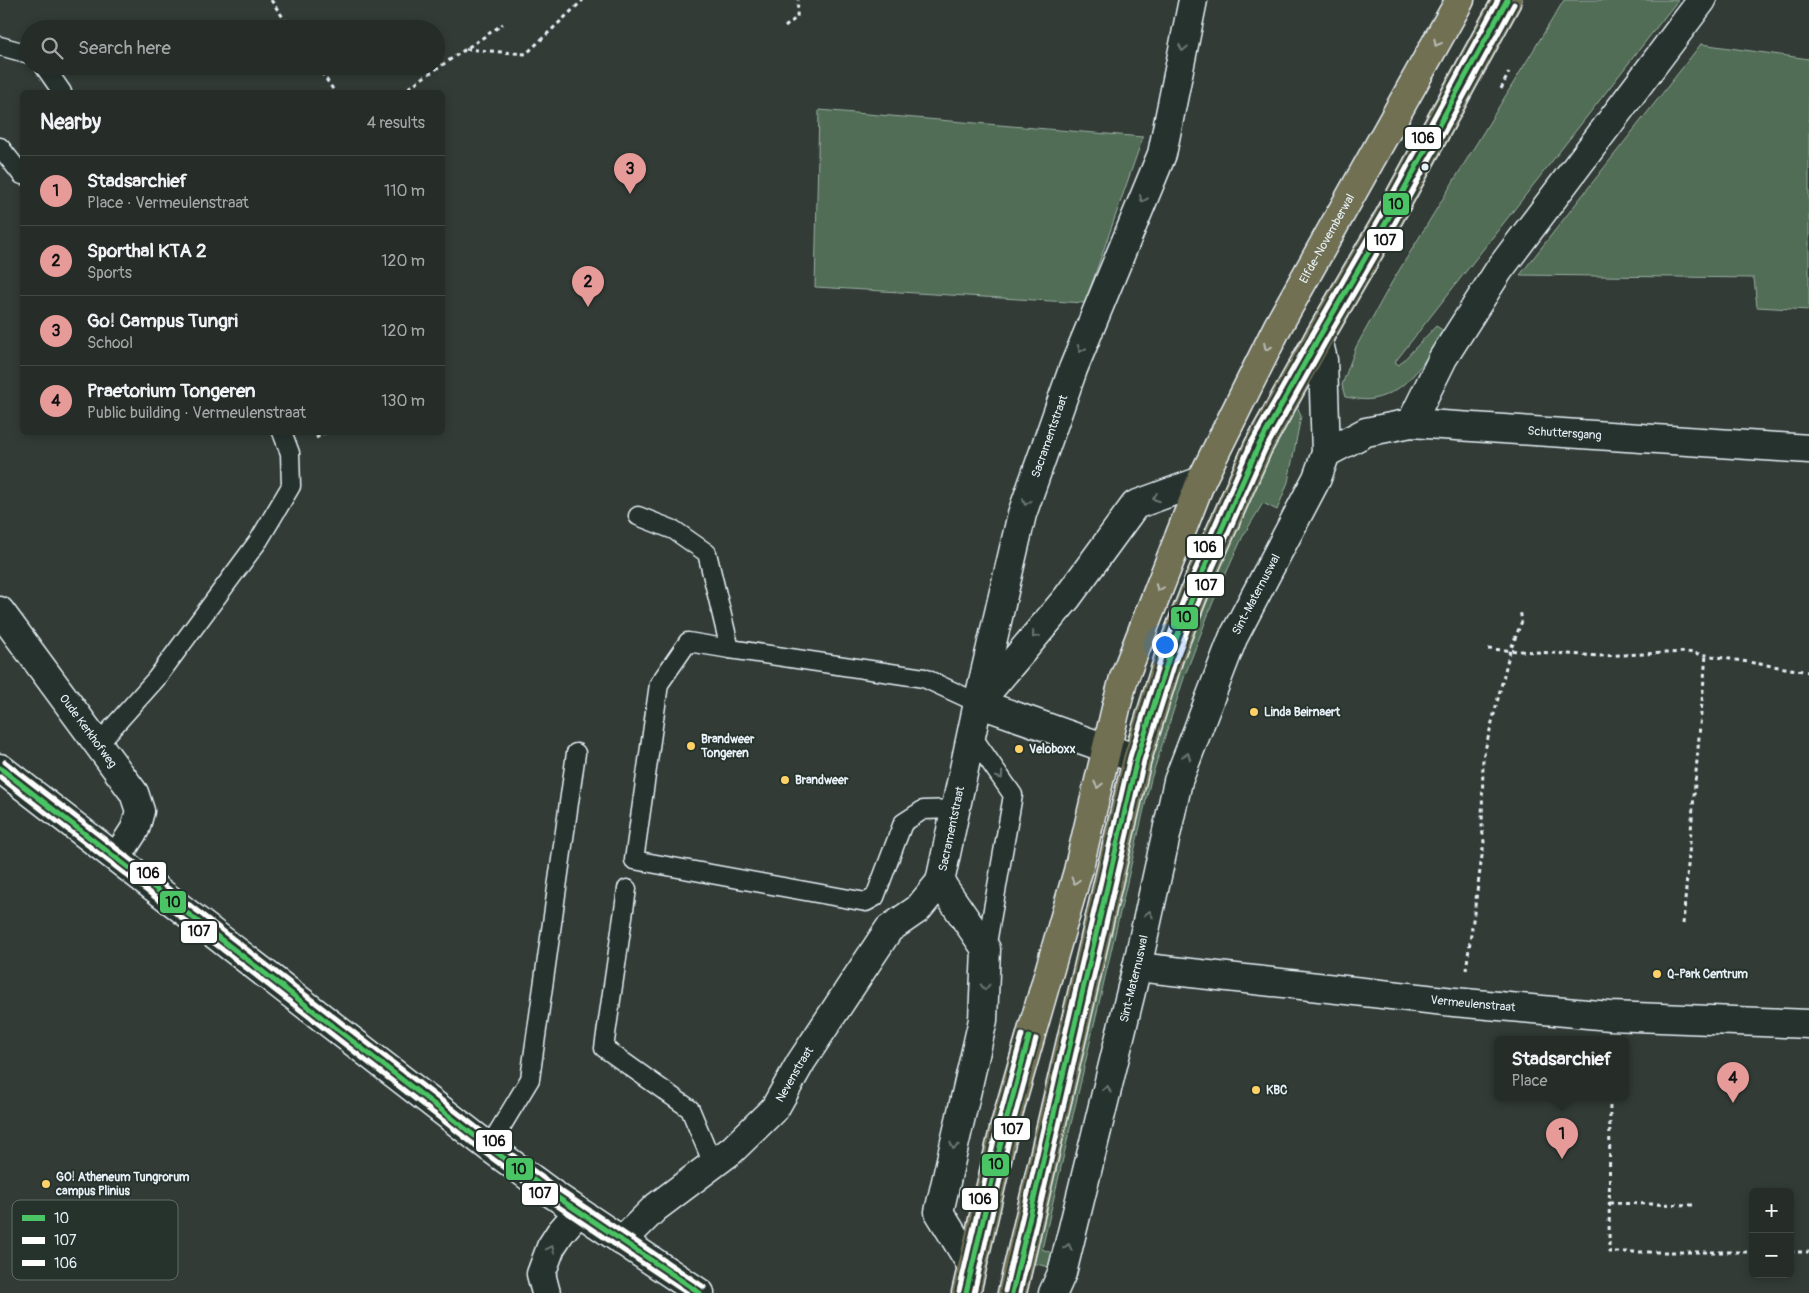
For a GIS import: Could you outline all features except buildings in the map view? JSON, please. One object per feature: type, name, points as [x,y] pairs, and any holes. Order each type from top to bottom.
[{"type":"main road","name":"Elfde-Novemberwal","points":[[1201,481],[1278,326],[1460,0]]},
{"type":"main road","points":[[1012,1293],[1137,758],[1169,657],[1200,578],[1258,447],[1389,217],[1507,0]]},
{"type":"main road","points":[[966,1293],[1005,1125],[1078,870],[1124,678],[1201,481]]},
{"type":"street","name":"Sacramentstraat","points":[[940,882],[978,703],[1022,514],[1073,369],[1162,154],[1193,0]]},
{"type":"street","points":[[1411,423],[1444,358],[1499,270],[1702,0]]},
{"type":"street","name":"Sint-Maternuswal","points":[[1053,1293],[1062,1273],[1137,967],[1178,781],[1233,638],[1317,478],[1326,453],[1323,360],[1318,339]]},
{"type":"street","name":"Schuttersgang","points":[[1326,453],[1366,432],[1411,423],[1809,449]]},
{"type":"street","points":[[1137,758],[978,703],[1067,598],[1135,505],[1201,481]]},
{"type":"street","name":"Oude Kerkhofweg","points":[[0,611],[134,794],[140,811],[135,829],[117,857]]},
{"type":"street","points":[[0,768],[489,1147],[578,1212],[700,1293]]},
{"type":"street","points":[[940,882],[986,949],[983,1020],[939,1212],[972,1266]]},
{"type":"street","name":"Nevenstraat","points":[[622,1241],[655,1208],[732,1150],[775,1108],[801,1062],[889,929],[918,909],[940,882]]},
{"type":"street","name":"Vermeulenstraat","points":[[1137,967],[1461,1003],[1610,1016],[1809,1024]]},
{"type":"street","points":[[546,1293],[541,1274],[551,1247],[560,1232],[578,1212]]},
{"type":"lane","points":[[0,46],[20,52]]},
{"type":"lane","points":[[50,75],[61,90]]},
{"type":"lane","points":[[0,147],[20,172]]},
{"type":"lane","points":[[98,744],[156,679],[259,540],[291,486],[290,452],[283,435]]},
{"type":"lane","points":[[638,516],[674,530],[707,553],[730,649]]},
{"type":"lane","points":[[956,809],[923,810],[903,823],[875,897],[866,902],[634,860],[659,684],[688,642],[924,678],[978,703]]},
{"type":"lane","points":[[972,736],[1013,795],[986,949]]},
{"type":"lane","points":[[489,1147],[530,1079],[576,753]]},
{"type":"lane","points":[[627,889],[604,1048],[690,1109],[713,1164]]},
{"type":"path","points":[[271,0],[285,20]]},
{"type":"path","points":[[466,49],[526,54],[583,0]]},
{"type":"path","points":[[785,27],[797,17],[798,0]]},
{"type":"path","points":[[445,63],[503,24]]},
{"type":"path","points":[[323,75],[334,90]]},
{"type":"path","points":[[405,90],[427,75]]},
{"type":"path","points":[[1461,1003],[1484,842],[1482,828],[1483,758],[1510,651],[1522,621],[1520,610]]},
{"type":"path","points":[[1488,649],[1600,656],[1687,652],[1809,672]]},
{"type":"path","points":[[1682,924],[1706,655]]},
{"type":"path","points":[[1610,1101],[1609,1252],[1749,1252]]},
{"type":"path","points":[[1609,1203],[1694,1205]]},
{"type":"path","points":[[1794,1252],[1809,1252]]},
{"type":"green space","points":[[1564,0],[1678,0],[1395,362],[1399,365],[1436,326],[1444,331],[1415,373],[1407,382],[1386,395],[1370,400],[1345,397],[1342,385],[1356,347],[1392,282]]},
{"type":"green space","points":[[1701,44],[1809,59],[1809,310],[1757,307],[1754,278],[1520,275]]},
{"type":"green space","points":[[819,110],[1143,137],[1085,303],[815,287]]},
{"type":"green space","points":[[1291,406],[1298,408],[1301,416],[1288,482],[1277,510],[1263,503],[1243,536],[1213,602],[1185,675],[1151,779],[1042,1249],[1052,1253],[1049,1267],[1028,1262],[1153,744],[1205,599]]},
{"type":"transit line","name":"106","points":[[1005,1291],[1130,757],[1162,654],[1193,575],[1251,443],[1382,213],[1498,0]]},
{"type":"transit line","name":"10","points":[[1012,1293],[1137,759],[1169,657],[1200,578],[1258,447],[1389,217],[1507,0]]},
{"type":"transit line","name":"107","points":[[1020,1293],[1144,761],[1176,659],[1207,581],[1265,450],[1396,221],[1514,4]]},
{"type":"transit line","name":"106","points":[[5,762],[494,1141],[558,1189],[704,1287]]},
{"type":"transit line","name":"10","points":[[0,768],[489,1147],[554,1195],[700,1293]]},
{"type":"transit line","name":"107","points":[[0,777],[485,1153],[550,1201],[687,1293]]},
{"type":"transit line","name":"106","points":[[959,1291],[998,1123],[1022,1035]]},
{"type":"transit line","name":"10","points":[[966,1293],[1005,1125],[1029,1037]]},
{"type":"transit line","name":"107","points":[[974,1293],[1012,1127],[1036,1039]]},
{"type":"place","name":"Go! Campus Tungri","points":[[630,194]]},
{"type":"place","name":"Sporthal KTA 2","points":[[588,307]]},
{"type":"place","name":"Linda Beirnaert","points":[[1254,712]]},
{"type":"place","name":"Brandweer Tongeren","points":[[691,746]]},
{"type":"place","name":"Veloboxx","points":[[1019,749]]},
{"type":"place","name":"Brandweer","points":[[785,780]]},
{"type":"place","name":"Q-Park Centrum","points":[[1657,974]]},
{"type":"place","name":"KBC","points":[[1256,1090]]},
{"type":"place","name":"Praetorium Tongeren","points":[[1733,1103]]},
{"type":"place","name":"Stadsarchief","points":[[1562,1159]]},
{"type":"place","name":"GO! Atheneum Tungrorum campus Plinius","points":[[46,1184]]}]
